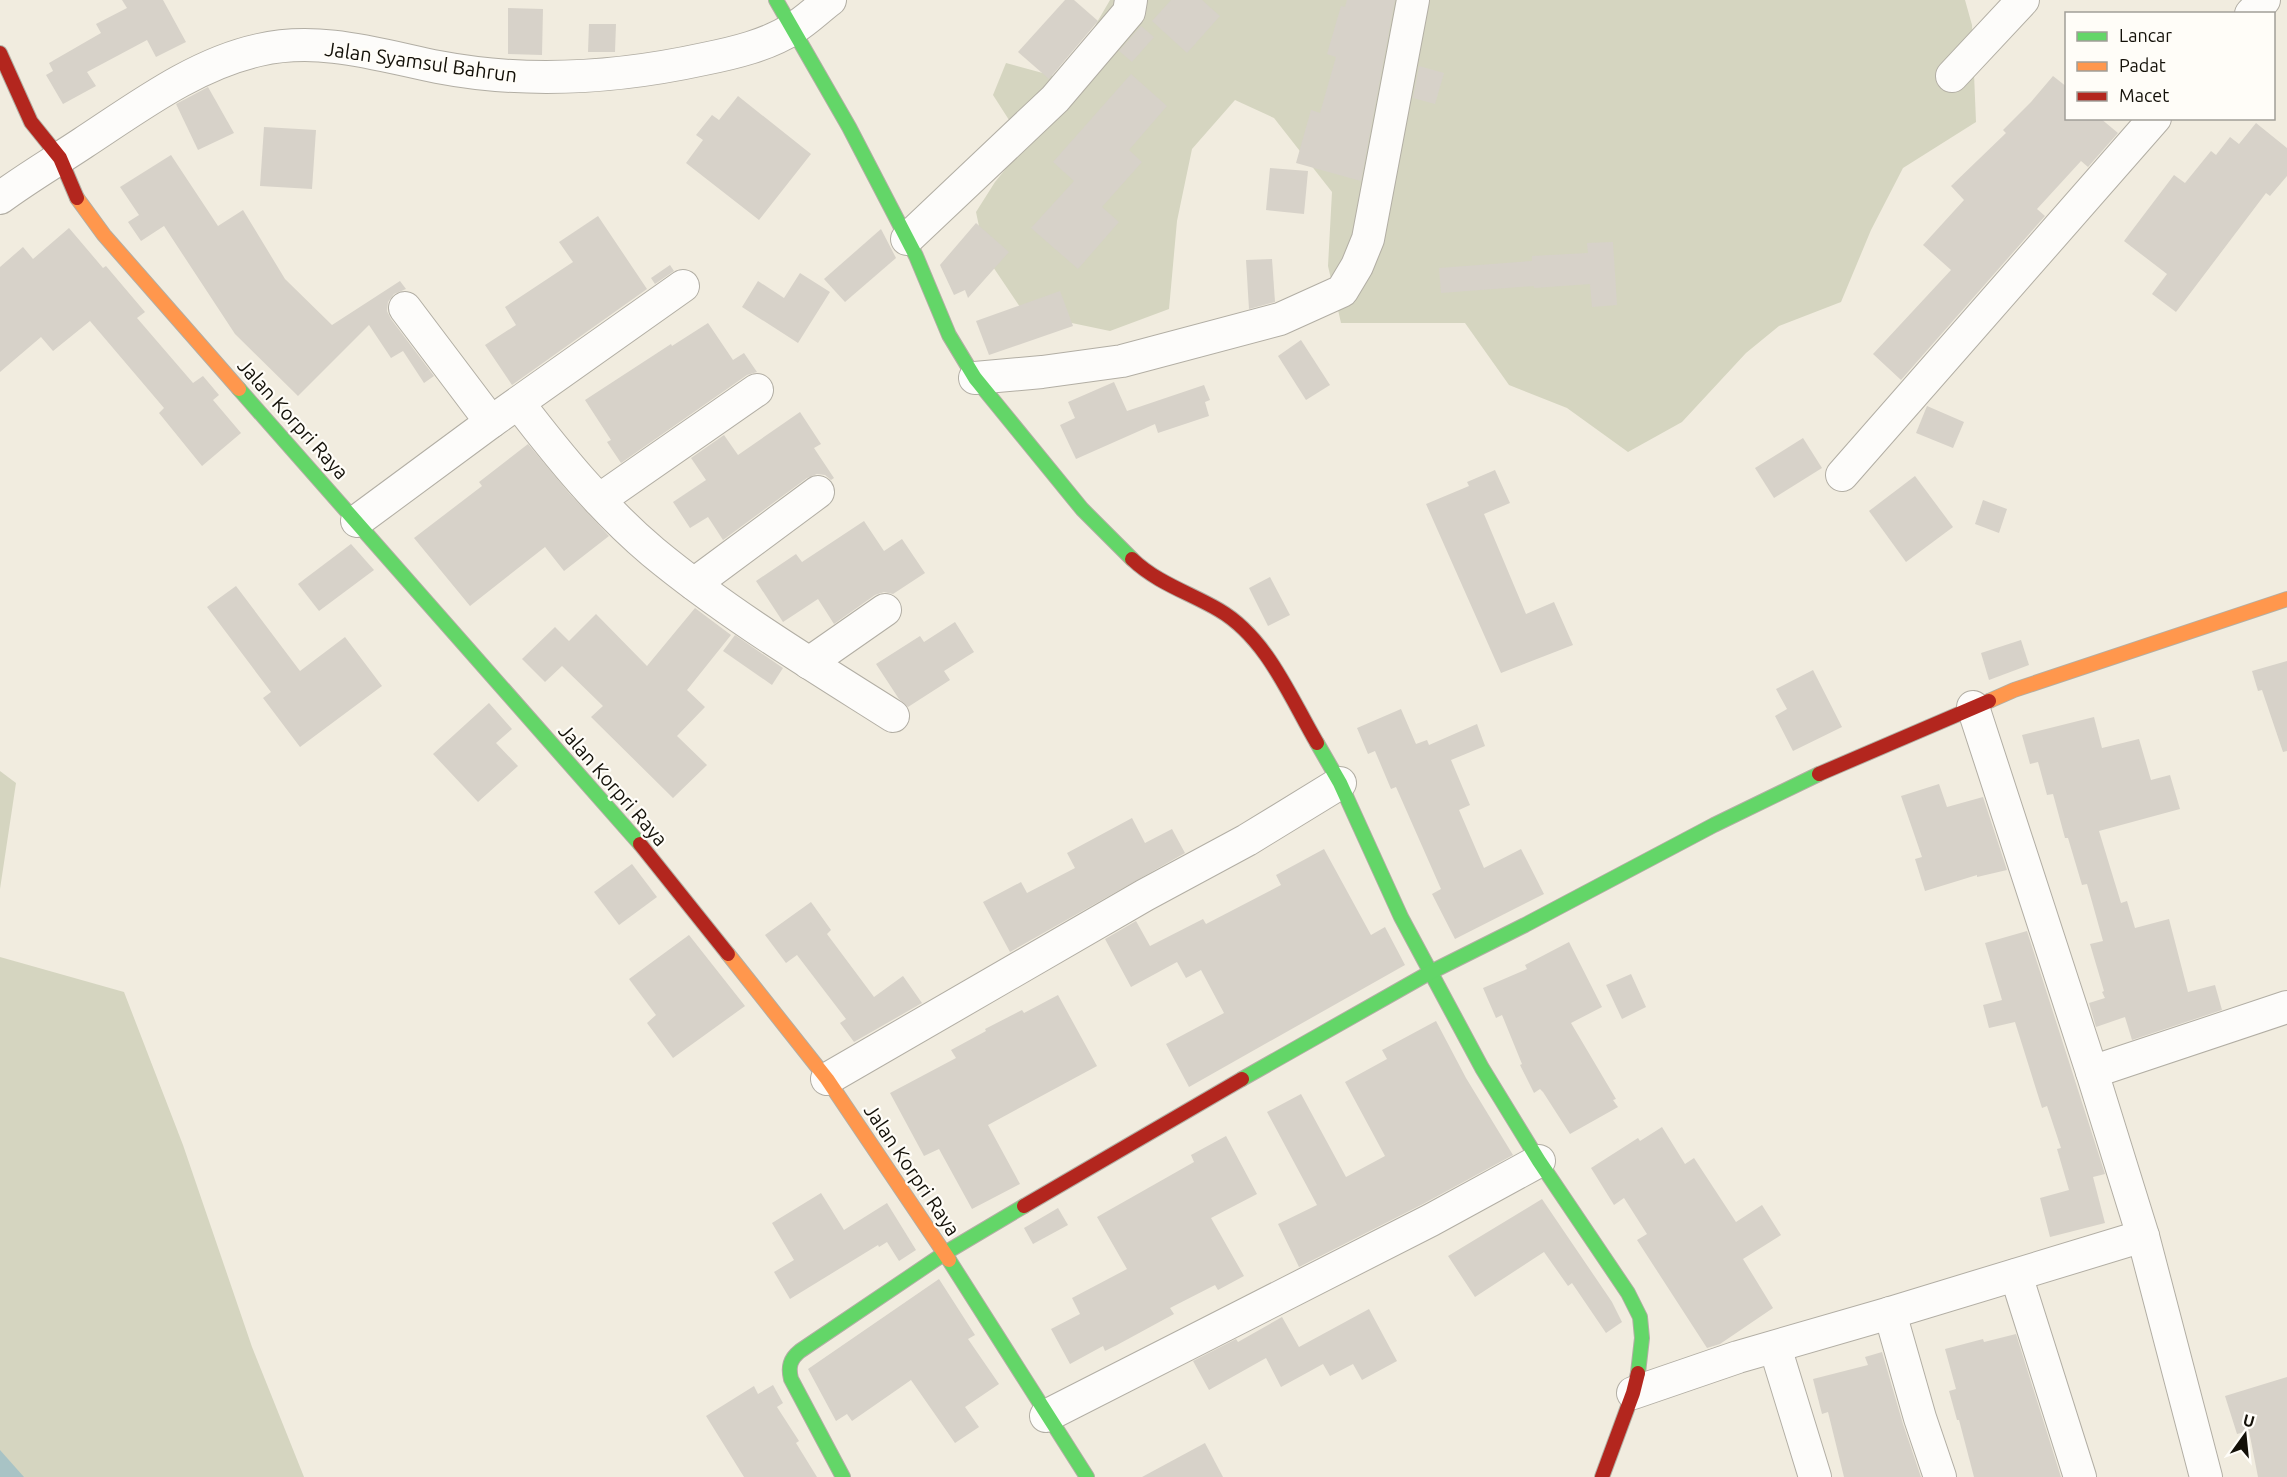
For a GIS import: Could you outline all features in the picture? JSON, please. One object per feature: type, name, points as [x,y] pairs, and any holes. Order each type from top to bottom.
[{"type":"street","points":[[776,0],[849,127],[916,256],[949,335],[975,378],[1082,509],[1117,546],[1145,572],[1221,611],[1250,635],[1265,653],[1340,783],[1362,835],[1429,973],[1482,1068],[1539,1161],[1628,1293],[1640,1317],[1642,1331],[1640,1362],[1632,1393],[1602,1477]]},
{"type":"street","name":"Jalan Syamsul Bahrun","points":[[0,198],[137,107],[184,80],[223,61],[260,50],[292,46],[342,46],[482,74],[521,77],[581,77],[662,68],[724,55],[760,44],[793,29],[830,0]]},
{"type":"street","points":[[907,239],[1055,99],[1129,12],[1131,0]]},
{"type":"street","points":[[975,378],[1122,361],[1280,319],[1342,291],[1357,266],[1368,239],[1413,0]]},
{"type":"street","points":[[1952,76],[2023,0]]},
{"type":"street","points":[[2253,12],[2264,0]]},
{"type":"street","name":"Jalan Korpri Raya","points":[[0,53],[31,122],[60,158],[79,201],[104,235],[650,856],[827,1079],[945,1253],[1046,1416],[1087,1477]]},
{"type":"street","points":[[1842,475],[2153,120]]},
{"type":"street","points":[[357,521],[491,422],[683,286]]},
{"type":"street","points":[[405,309],[491,422]]},
{"type":"street","points":[[599,500],[757,390]]},
{"type":"street","points":[[519,404],[561,458],[599,500],[652,550],[750,626],[892,716]]},
{"type":"street","points":[[694,584],[818,492]]},
{"type":"street","points":[[843,1477],[791,1379],[789,1365],[791,1360],[800,1351],[945,1253],[1208,1098],[1429,973],[1714,825],[1853,758],[2014,690],[2287,599]]},
{"type":"street","points":[[809,663],[885,610]]},
{"type":"street","points":[[1973,707],[2143,1236],[2206,1477]]},
{"type":"street","points":[[827,1079],[1246,840],[1340,783]]},
{"type":"street","points":[[2092,1072],[2287,1007]]},
{"type":"street","points":[[1046,1416],[1441,1215],[1539,1161]]},
{"type":"street","points":[[1632,1393],[1701,1368],[2143,1236]]},
{"type":"street","points":[[2016,1275],[2080,1477]]},
{"type":"street","points":[[1890,1313],[1920,1418],[1940,1477]]},
{"type":"street","points":[[1775,1347],[1815,1477]]},
{"type":"green space","points":[[1110,0],[1965,0],[1972,25],[1976,122],[1903,168],[1871,230],[1841,302],[1779,326],[1746,353],[1682,422],[1628,452],[1567,408],[1509,385],[1465,323],[1341,323],[1328,266],[1332,192],[1274,118],[1235,100],[1192,149],[1177,221],[1169,309],[1110,331],[1024,313],[985,255],[976,212],[995,182],[1025,145],[993,95],[1006,63],[1072,81],[1096,24]]},
{"type":"green space","points":[[0,771],[16,783],[0,889]]},
{"type":"green space","points":[[0,957],[124,992],[183,1145],[252,1347],[304,1477],[0,1477]]},
{"type":"water","points":[[0,1450],[24,1477],[0,1477]]},
{"type":"building","points":[[122,0],[163,0],[186,42],[156,57],[147,40],[87,72],[96,86],[63,104],[46,75],[53,71],[49,63],[101,33],[96,24],[127,8]]},
{"type":"building","points":[[1065,0],[1074,0],[1098,21],[1049,79],[1018,52]]},
{"type":"building","points":[[1171,0],[1202,0],[1220,16],[1187,53],[1152,21]]},
{"type":"building","points":[[1347,0],[1395,0],[1361,181],[1296,163],[1311,110],[1320,113],[1336,57],[1327,54],[1341,6],[1345,7]]},
{"type":"building","points":[[508,8],[543,9],[542,55],[508,54]]},
{"type":"building","points":[[589,24],[616,24],[615,52],[588,52]]},
{"type":"building","points":[[1141,26],[1154,37],[1132,62],[1119,51]]},
{"type":"building","points":[[1419,66],[1444,73],[1435,104],[1413,98]]},
{"type":"building","points":[[1131,74],[1167,106],[1129,150],[1142,162],[1102,207],[1119,222],[1078,269],[1031,228],[1074,181],[1053,162]]},
{"type":"building","points":[[2053,76],[2065,85],[2065,120],[2102,120],[2118,133],[2088,167],[2081,161],[2037,209],[2045,216],[1901,380],[1873,354],[1951,270],[1923,245],[1964,200],[1951,186],[2006,133],[2003,130]]},
{"type":"building","points":[[208,87],[234,133],[198,150],[176,104]]},
{"type":"building","points":[[738,96],[811,154],[759,220],[686,163],[703,140],[696,135],[712,115],[719,120]]},
{"type":"building","points":[[2256,123],[2287,148],[2287,176],[2270,196],[2266,193],[2176,312],[2152,294],[2167,274],[2124,241],[2174,175],[2185,183],[2211,151],[2216,155],[2230,137],[2239,144]]},
{"type":"building","points":[[264,127],[316,130],[312,189],[260,186]]},
{"type":"building","points":[[171,155],[218,226],[243,210],[285,279],[332,325],[400,281],[406,289],[394,294],[388,302],[387,311],[434,376],[424,383],[403,351],[391,358],[369,325],[298,396],[235,334],[164,226],[141,241],[128,222],[139,215],[120,187]]},
{"type":"building","points":[[1270,168],[1308,171],[1304,214],[1266,210]]},
{"type":"building","points":[[598,216],[647,289],[512,385],[485,345],[516,325],[505,307],[573,262],[559,242]]},
{"type":"building","points":[[976,223],[1009,252],[968,298],[965,290],[954,295],[940,265]]},
{"type":"building","points":[[69,228],[103,268],[106,266],[145,312],[137,318],[193,383],[203,376],[219,395],[213,400],[241,433],[202,466],[159,413],[164,408],[90,321],[53,351],[41,337],[0,372],[0,267],[23,247],[33,259]]},
{"type":"building","points":[[881,229],[896,258],[845,302],[824,279]]},
{"type":"building","points":[[1613,242],[1617,305],[1592,307],[1590,284],[1441,293],[1439,268],[1532,261],[1532,256],[1588,253],[1587,243]]},
{"type":"building","points":[[1272,259],[1275,302],[1249,309],[1246,260]]},
{"type":"building","points":[[670,265],[674,271],[655,284],[651,278]]},
{"type":"building","points":[[800,273],[830,292],[798,343],[742,307],[758,281],[784,298]]},
{"type":"building","points":[[1060,291],[1073,326],[989,355],[976,321]]},
{"type":"building","points":[[708,323],[733,360],[744,353],[757,372],[747,375],[621,463],[607,442],[611,440],[585,400],[671,344],[672,346]]},
{"type":"building","points":[[1301,340],[1330,385],[1306,400],[1278,356]]},
{"type":"building","points":[[1114,382],[1127,411],[1204,385],[1210,400],[1205,402],[1209,416],[1158,433],[1155,424],[1076,459],[1060,425],[1075,418],[1068,402]]},
{"type":"building","points":[[1927,406],[1964,422],[1953,448],[1916,433]]},
{"type":"building","points":[[800,412],[821,444],[814,448],[834,478],[831,480],[825,475],[817,474],[807,478],[723,540],[708,517],[690,528],[673,502],[706,480],[691,458],[724,435],[738,455]]},
{"type":"building","points":[[1803,438],[1822,468],[1774,498],[1755,468]]},
{"type":"building","points":[[528,444],[609,536],[564,571],[545,547],[470,606],[414,538],[482,486],[479,482]]},
{"type":"building","points":[[1495,470],[1510,503],[1484,514],[1526,614],[1554,602],[1573,645],[1501,673],[1426,504],[1469,486],[1467,482]]},
{"type":"building","points":[[1915,476],[1953,527],[1906,562],[1869,511]]},
{"type":"building","points":[[1983,500],[2007,509],[1999,533],[1975,524]]},
{"type":"building","points":[[864,521],[884,551],[902,539],[925,573],[893,594],[884,592],[875,595],[834,624],[818,599],[783,622],[756,581],[796,554],[802,562]]},
{"type":"building","points":[[351,544],[374,570],[319,611],[298,584]]},
{"type":"building","points":[[1270,577],[1290,615],[1268,626],[1249,588]]},
{"type":"building","points":[[236,586],[300,671],[345,637],[382,686],[300,747],[263,698],[271,692],[207,607]]},
{"type":"building","points":[[695,608],[731,635],[687,690],[705,707],[677,736],[707,765],[673,798],[591,717],[603,706],[562,666],[545,682],[522,659],[555,627],[569,641],[596,614],[647,666]]},
{"type":"building","points":[[955,622],[974,652],[944,671],[950,680],[908,707],[899,699],[876,664],[920,636],[924,642]]},
{"type":"building","points":[[735,635],[783,668],[772,685],[723,651]]},
{"type":"building","points":[[2021,640],[2029,665],[1989,680],[1981,653]]},
{"type":"building","points":[[2287,661],[2287,751],[2283,752],[2262,690],[2258,691],[2252,671]]},
{"type":"building","points":[[1813,670],[1842,727],[1793,751],[1775,716],[1787,709],[1776,689]]},
{"type":"building","points":[[489,703],[512,729],[496,743],[518,766],[478,802],[433,754]]},
{"type":"building","points":[[1401,709],[1416,744],[1427,740],[1429,745],[1477,724],[1485,746],[1451,760],[1470,805],[1459,810],[1484,868],[1521,849],[1544,894],[1455,939],[1432,894],[1441,889],[1396,787],[1391,789],[1375,751],[1368,754],[1357,728]]},
{"type":"building","points":[[2094,717],[2102,748],[2139,739],[2151,780],[2170,775],[2180,809],[2099,831],[2121,903],[2127,901],[2135,928],[2169,919],[2188,992],[2215,985],[2222,1010],[2132,1040],[2125,1017],[2096,1027],[2089,1003],[2105,998],[2090,944],[2103,941],[2087,884],[2082,885],[2068,838],[2065,838],[2053,794],[2047,795],[2038,762],[2030,764],[2022,735]]},
{"type":"building","points":[[1939,784],[1947,807],[1983,797],[2007,870],[1977,877],[1977,875],[1925,891],[1915,859],[1922,857],[1901,796]]},
{"type":"building","points":[[1132,818],[1145,843],[1172,829],[1185,853],[1010,952],[983,902],[1021,882],[1027,893],[1075,868],[1067,853]]},
{"type":"building","points":[[1324,849],[1371,935],[1385,927],[1405,965],[1189,1087],[1166,1044],[1224,1013],[1201,970],[1186,978],[1177,962],[1131,987],[1105,939],[1136,921],[1150,946],[1203,919],[1206,924],[1281,885],[1276,875]]},
{"type":"building","points":[[632,864],[657,897],[619,925],[594,892]]},
{"type":"building","points":[[811,902],[831,930],[827,934],[874,997],[903,976],[922,1003],[854,1042],[840,1023],[846,1019],[797,955],[786,963],[765,935]]},
{"type":"building","points":[[2027,931],[2105,1174],[2093,1177],[2105,1223],[2050,1237],[2040,1198],[2069,1190],[2057,1149],[2061,1148],[2047,1106],[2042,1108],[2015,1022],[1989,1028],[1983,1005],[2002,1000],[1985,943]]},
{"type":"building","points":[[689,935],[745,1006],[673,1058],[647,1023],[656,1015],[629,979]]},
{"type":"building","points":[[1569,942],[1602,1007],[1571,1023],[1616,1099],[1613,1100],[1618,1107],[1570,1134],[1543,1092],[1540,1089],[1534,1093],[1520,1065],[1522,1064],[1502,1015],[1496,1018],[1483,988],[1527,969],[1525,965]]},
{"type":"building","points":[[1631,974],[1646,1007],[1622,1019],[1606,985]]},
{"type":"building","points":[[1058,995],[1097,1066],[988,1125],[1020,1184],[972,1209],[939,1149],[924,1156],[890,1093],[956,1058],[951,1050],[986,1031],[985,1029],[1022,1010],[1024,1013]]},
{"type":"building","points":[[1436,1021],[1466,1078],[1513,1155],[1299,1267],[1278,1224],[1317,1205],[1267,1112],[1301,1094],[1346,1177],[1385,1156],[1345,1082],[1387,1059],[1382,1050]]},
{"type":"building","points":[[1662,1127],[1685,1164],[1694,1158],[1736,1222],[1762,1205],[1781,1235],[1743,1259],[1773,1308],[1720,1344],[1707,1348],[1637,1240],[1647,1234],[1624,1198],[1614,1205],[1591,1168],[1638,1138],[1640,1141]]},
{"type":"building","points":[[1226,1136],[1257,1194],[1211,1218],[1244,1276],[1218,1290],[1215,1285],[1170,1308],[1174,1314],[1105,1351],[1103,1346],[1070,1364],[1051,1329],[1080,1314],[1072,1298],[1127,1269],[1097,1217],[1194,1162],[1191,1155]]},
{"type":"building","points":[[821,1193],[844,1230],[887,1203],[916,1250],[899,1261],[887,1242],[879,1247],[878,1245],[790,1299],[774,1272],[794,1260],[772,1223]]},
{"type":"building","points":[[1542,1199],[1612,1302],[1622,1322],[1606,1333],[1572,1283],[1568,1286],[1544,1252],[1475,1297],[1448,1256]]},
{"type":"building","points":[[1058,1208],[1068,1225],[1033,1244],[1024,1228]]},
{"type":"building","points":[[939,1279],[975,1335],[968,1339],[999,1384],[965,1407],[979,1427],[955,1443],[911,1380],[852,1421],[847,1414],[836,1421],[808,1369]]},
{"type":"building","points":[[1369,1309],[1397,1361],[1362,1380],[1353,1364],[1330,1376],[1323,1364],[1281,1387],[1266,1358],[1209,1390],[1193,1361],[1236,1339],[1238,1342],[1282,1317],[1299,1347]]},
{"type":"building","points":[[2016,1334],[2061,1477],[1974,1477],[1949,1391],[1956,1389],[1945,1349],[1983,1339],[1984,1342]]},
{"type":"building","points":[[1882,1352],[1921,1477],[1844,1477],[1828,1412],[1822,1414],[1813,1379],[1868,1365],[1865,1357]]},
{"type":"building","points":[[2287,1377],[2287,1477],[2258,1477],[2249,1431],[2237,1434],[2225,1396]]},
{"type":"building","points":[[773,1385],[783,1403],[777,1407],[799,1441],[796,1443],[817,1477],[744,1477],[706,1416],[754,1386],[758,1394]]},
{"type":"building","points":[[1205,1443],[1223,1477],[1142,1477]]},
{"type":"traffic: fast","points":[[776,0],[849,127],[916,256],[949,335],[975,378],[1082,509],[1132,559]]},
{"type":"traffic: fast","points":[[239,389],[640,844]]},
{"type":"traffic: fast","points":[[1317,743],[1340,783],[1401,917],[1482,1068],[1539,1161],[1628,1293],[1640,1317],[1642,1338],[1638,1373]]},
{"type":"traffic: fast","points":[[1242,1079],[1429,973],[1714,825],[1819,774]]},
{"type":"traffic: fast","points":[[843,1477],[791,1379],[790,1367],[794,1357],[945,1253],[1024,1206]]},
{"type":"traffic: fast","points":[[949,1260],[1087,1477]]},
{"type":"traffic: slow","points":[[77,198],[104,235],[239,389]]},
{"type":"traffic: slow","points":[[1989,701],[2014,690],[2287,599]]},
{"type":"traffic: slow","points":[[728,954],[827,1079],[949,1260]]},
{"type":"traffic: jam","points":[[0,53],[31,122],[60,158],[77,198]]},
{"type":"traffic: jam","points":[[1132,559],[1152,575],[1219,610],[1251,636],[1276,670],[1317,743]]},
{"type":"traffic: jam","points":[[1819,774],[1989,701]]},
{"type":"traffic: jam","points":[[640,844],[728,954]]},
{"type":"traffic: jam","points":[[1024,1206],[1242,1079]]},
{"type":"traffic: jam","points":[[1602,1477],[1633,1393],[1638,1373]]}]
